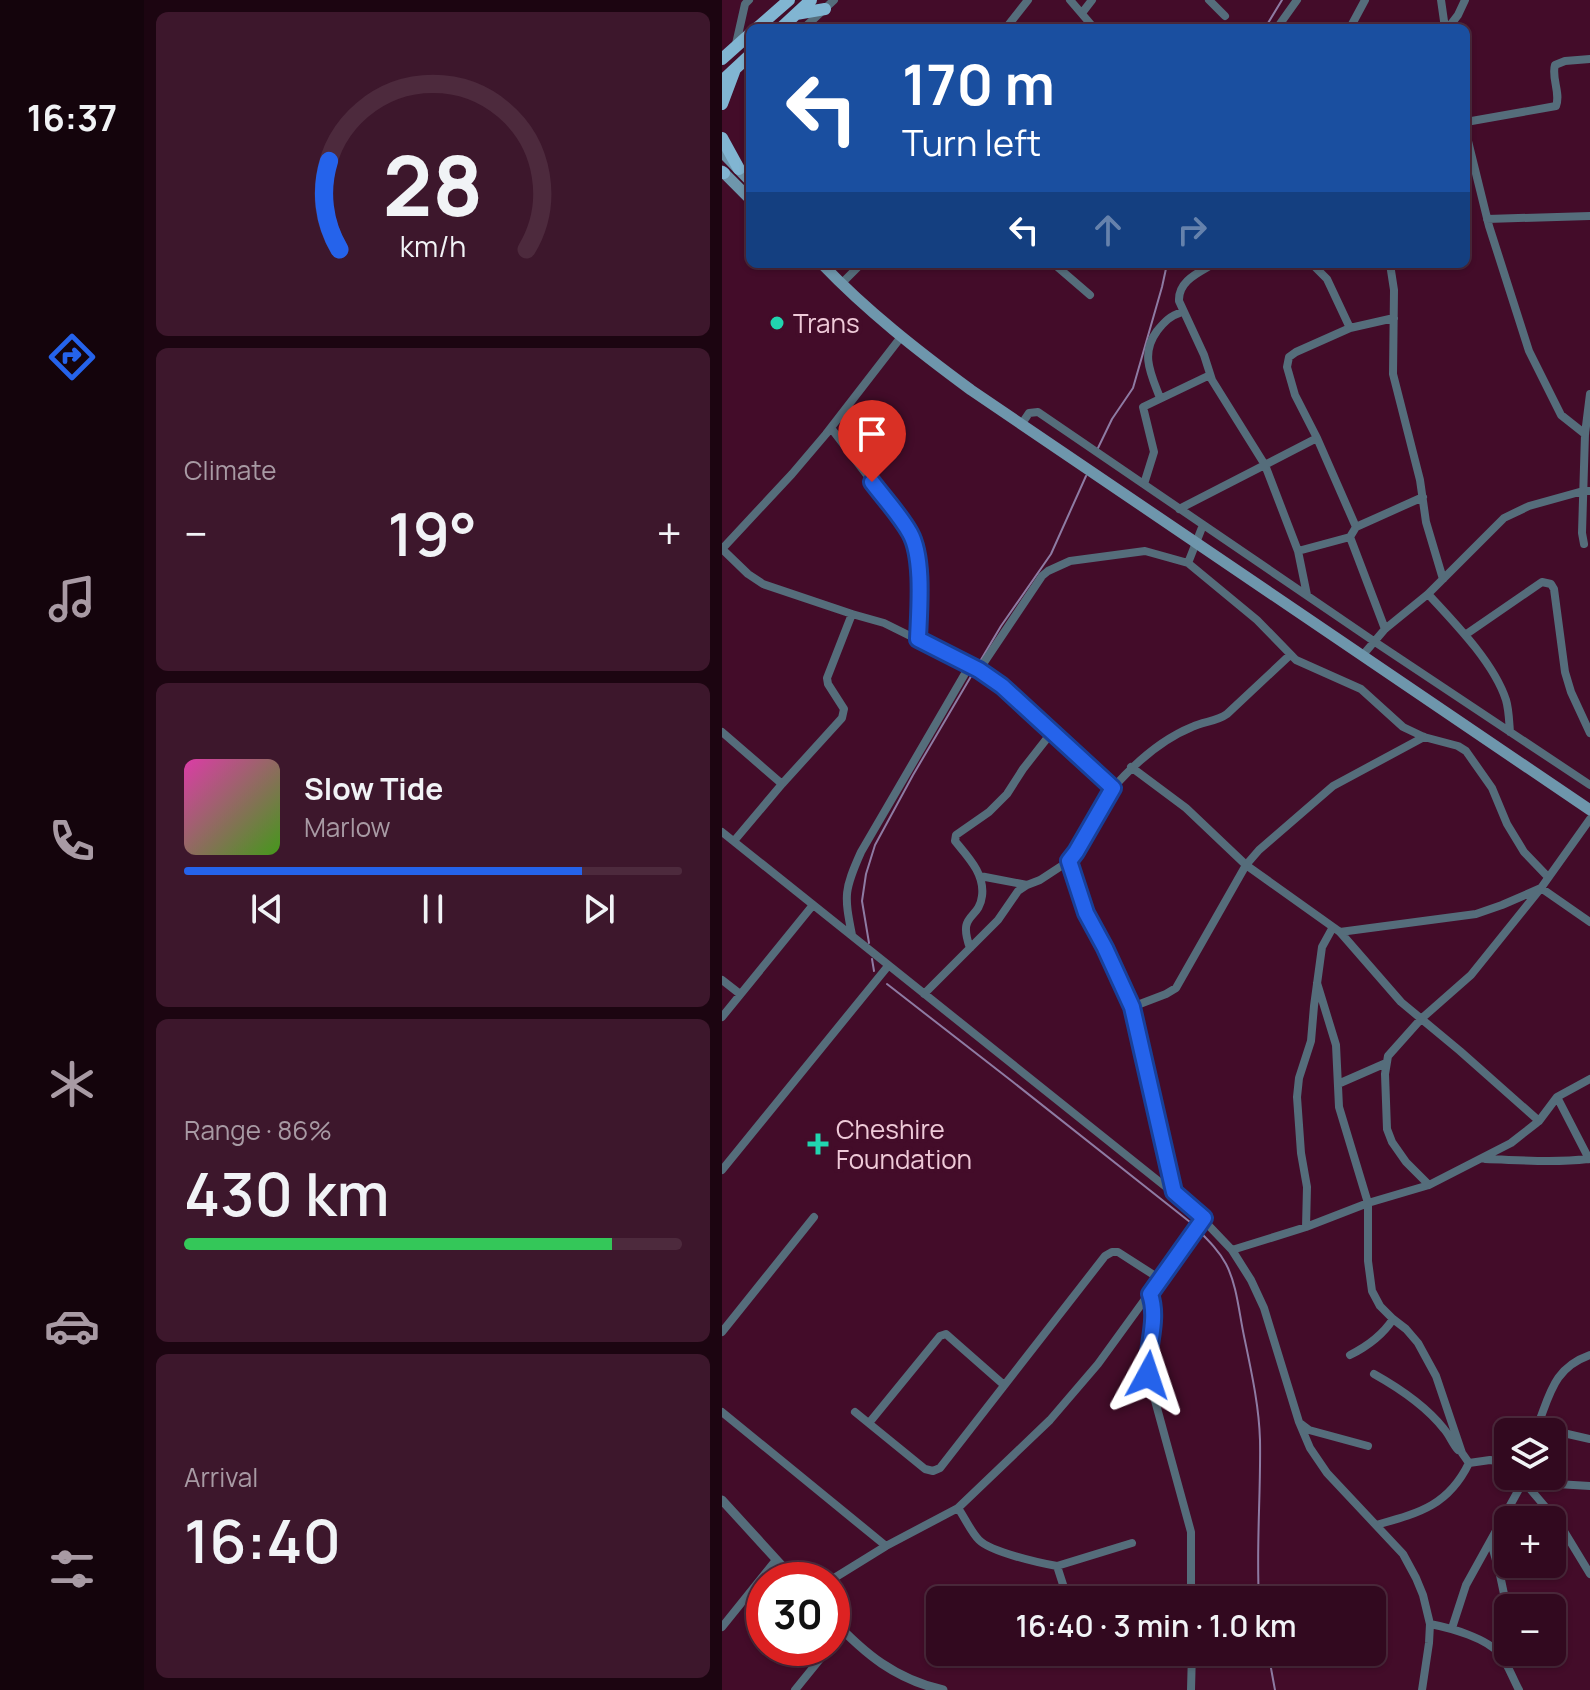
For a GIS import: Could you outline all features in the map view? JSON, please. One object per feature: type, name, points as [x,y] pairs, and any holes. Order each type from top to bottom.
[{"type":"main road","points":[[762,24],[789,0]]},
{"type":"main road","points":[[785,24],[811,0]]},
{"type":"main road","points":[[796,14],[829,4]]},
{"type":"main road","points":[[722,59],[746,38]]},
{"type":"main road","points":[[722,81],[746,59]]},
{"type":"main road","points":[[722,104],[735,69]]},
{"type":"main road","points":[[722,138],[739,169]]},
{"type":"main road","points":[[722,152],[746,177]]},
{"type":"main road","points":[[723,172],[746,195]]},
{"type":"main road","points":[[826,268],[901,337],[961,383],[1590,810]]},
{"type":"street","points":[[1009,24],[1028,0]]},
{"type":"street","points":[[1070,0],[1091,24]]},
{"type":"street","points":[[1082,13],[1092,0]]},
{"type":"street","points":[[1209,0],[1225,16]]},
{"type":"street","points":[[1280,24],[1297,0]]},
{"type":"street","points":[[1352,24],[1365,0]]},
{"type":"street","points":[[1441,0],[1445,24]]},
{"type":"street","points":[[1449,24],[1465,0]]},
{"type":"street","points":[[735,49],[747,2]]},
{"type":"street","points":[[808,24],[829,4]]},
{"type":"street","points":[[1470,121],[1556,106],[1555,65],[1590,59]]},
{"type":"street","points":[[1470,152],[1487,219],[1529,351],[1561,415],[1585,434]]},
{"type":"street","points":[[1487,219],[1590,216]]},
{"type":"street","points":[[841,284],[857,268]]},
{"type":"street","points":[[1059,268],[1090,295]]},
{"type":"street","points":[[1206,268],[1187,279],[1181,288],[1178,297],[1182,312],[1204,355],[1214,385],[1265,465],[1298,551],[1307,595]]},
{"type":"street","points":[[1316,268],[1331,286],[1350,328]]},
{"type":"street","points":[[1391,268],[1394,290],[1393,374],[1410,434],[1426,522],[1443,579]]},
{"type":"street","points":[[1160,398],[1149,369],[1148,349],[1167,318],[1182,312]]},
{"type":"street","points":[[1356,527],[1295,395],[1287,360],[1296,352],[1350,328],[1394,318]]},
{"type":"street","points":[[901,337],[831,428],[722,549],[763,584],[884,623],[975,667],[1002,686],[1113,788]]},
{"type":"street","points":[[1144,484],[1154,452],[1143,409],[1210,375]]},
{"type":"street","points":[[1584,544],[1585,434],[1590,394]]},
{"type":"street","points":[[1021,425],[1029,413],[1038,412],[1590,785]]},
{"type":"street","points":[[831,428],[912,538],[920,588],[918,639]]},
{"type":"street","points":[[1179,509],[1317,438]]},
{"type":"street","points":[[1362,656],[1385,629],[1428,594],[1511,513],[1586,491]]},
{"type":"street","points":[[1298,551],[1350,537],[1356,527],[1423,497]]},
{"type":"street","points":[[1188,563],[1203,525]]},
{"type":"street","points":[[1350,537],[1385,629]]},
{"type":"street","points":[[852,936],[846,898],[849,878],[861,852],[975,667],[1042,576],[1070,561],[1141,552],[1188,563],[1257,620],[1300,663],[1361,689],[1403,727],[1466,751],[1492,788],[1507,824],[1524,852],[1548,877]]},
{"type":"street","points":[[1465,635],[1542,582],[1551,584],[1565,672],[1590,733]]},
{"type":"street","points":[[1428,594],[1465,635],[1498,681],[1508,704],[1510,732]]},
{"type":"street","points":[[734,841],[842,718],[844,709],[827,678],[852,614]]},
{"type":"street","points":[[924,994],[998,920],[1018,891],[1069,861],[1113,788],[1131,767],[1182,731],[1219,720],[1290,655]]},
{"type":"street","points":[[722,732],[782,784]]},
{"type":"street","points":[[970,948],[965,926],[982,898],[980,876],[955,841],[956,835],[989,812],[1007,794],[1052,732]]},
{"type":"street","points":[[1132,1007],[1176,988],[1246,865],[1268,842],[1333,786],[1424,737]]},
{"type":"street","points":[[1131,767],[1186,808],[1246,865],[1336,930],[1401,1002],[1539,1121]]},
{"type":"street","points":[[1429,1185],[1406,1162],[1387,1129],[1386,1063],[1391,1052],[1421,1019],[1471,975],[1541,888],[1590,819]]},
{"type":"street","points":[[722,832],[1174,1192],[1199,1225],[1232,1250],[1264,1308],[1310,1448],[1327,1473],[1403,1554],[1423,1595],[1430,1624],[1422,1690]]},
{"type":"street","points":[[1581,832],[1590,838]]},
{"type":"street","points":[[1069,861],[1086,913],[1132,1007],[1174,1192]]},
{"type":"street","points":[[980,876],[1027,885]]},
{"type":"street","points":[[1306,1227],[1307,1187],[1297,1097],[1299,1078],[1311,1041],[1322,947],[1336,930],[1476,914],[1541,888]]},
{"type":"street","points":[[1541,888],[1590,922]]},
{"type":"street","points":[[722,1017],[813,905]]},
{"type":"street","points":[[722,1170],[888,966]]},
{"type":"street","points":[[722,980],[740,994]]},
{"type":"street","points":[[1317,983],[1336,1045],[1339,1107],[1368,1203],[1368,1261],[1372,1291],[1380,1306],[1418,1343],[1436,1376],[1462,1453]]},
{"type":"street","points":[[1338,1084],[1386,1063]]},
{"type":"street","points":[[1232,1250],[1429,1185],[1511,1143],[1539,1121],[1557,1097],[1590,1079]]},
{"type":"street","points":[[1482,1158],[1551,1162],[1589,1159],[1557,1097]]},
{"type":"street","points":[[722,1332],[814,1217]]},
{"type":"street","points":[[850,1568],[958,1508],[1050,1420],[1098,1364],[1199,1225]]},
{"type":"street","points":[[855,1412],[925,1469],[933,1471],[940,1468],[1105,1256],[1118,1252],[1160,1279]]},
{"type":"street","points":[[1150,1294],[1154,1309],[1148,1375],[1191,1532],[1191,1586]]},
{"type":"street","points":[[1350,1355],[1386,1330],[1393,1319]]},
{"type":"street","points":[[869,1423],[940,1336],[946,1334],[1004,1385]]},
{"type":"street","points":[[1539,1418],[1556,1378],[1579,1359],[1590,1355]]},
{"type":"street","points":[[1374,1374],[1421,1406],[1445,1429],[1469,1463]]},
{"type":"street","points":[[722,1412],[886,1546]]},
{"type":"street","points":[[1299,1422],[1309,1430],[1368,1446]]},
{"type":"street","points":[[1566,1435],[1590,1439]]},
{"type":"street","points":[[1469,1463],[1494,1461]]},
{"type":"street","points":[[1376,1525],[1426,1509],[1453,1487],[1469,1463]]},
{"type":"street","points":[[1566,1484],[1590,1486]]},
{"type":"street","points":[[1452,1628],[1466,1585],[1516,1490]]},
{"type":"street","points":[[1530,1490],[1559,1523],[1590,1574]]},
{"type":"street","points":[[722,1500],[776,1560],[722,1627]]},
{"type":"street","points":[[958,1508],[987,1546],[1044,1564],[1057,1566],[1132,1543]]},
{"type":"street","points":[[1491,1542],[1504,1594]]},
{"type":"street","points":[[1057,1566],[1063,1586]]},
{"type":"street","points":[[1430,1624],[1452,1628],[1494,1650]]},
{"type":"street","points":[[850,1637],[872,1657],[895,1672],[928,1688],[943,1690]]},
{"type":"street","points":[[795,1690],[814,1666]]},
{"type":"street","points":[[1191,1690],[1192,1666]]},
{"type":"street","points":[[1506,1666],[1519,1690]]},
{"type":"waterway","points":[[1267,24],[1282,0]]},
{"type":"waterway","points":[[1098,448],[1112,419],[1133,388],[1166,268]]},
{"type":"waterway","points":[[979,663],[1051,554],[1086,476]]},
{"type":"waterway","points":[[869,943],[862,901],[875,845],[973,673]]},
{"type":"waterway","points":[[872,959],[874,971]]},
{"type":"waterway","points":[[887,984],[1195,1226]]},
{"type":"waterway","points":[[1199,1231],[1230,1272],[1254,1388],[1260,1440],[1259,1586]]},
{"type":"waterway","points":[[1271,1666],[1275,1690]]},
{"type":"place","name":"Trans","points":[[777,323]]},
{"type":"place","name":"Cheshire Foundation","points":[[818,1144]]},
{"type":"route","points":[[872,482],[906,526],[914,544],[920,588],[918,639],[979,670],[1002,686],[1113,788],[1069,861],[1086,913],[1132,1007],[1174,1192],[1204,1218],[1150,1294],[1154,1309],[1148,1375]]}]
